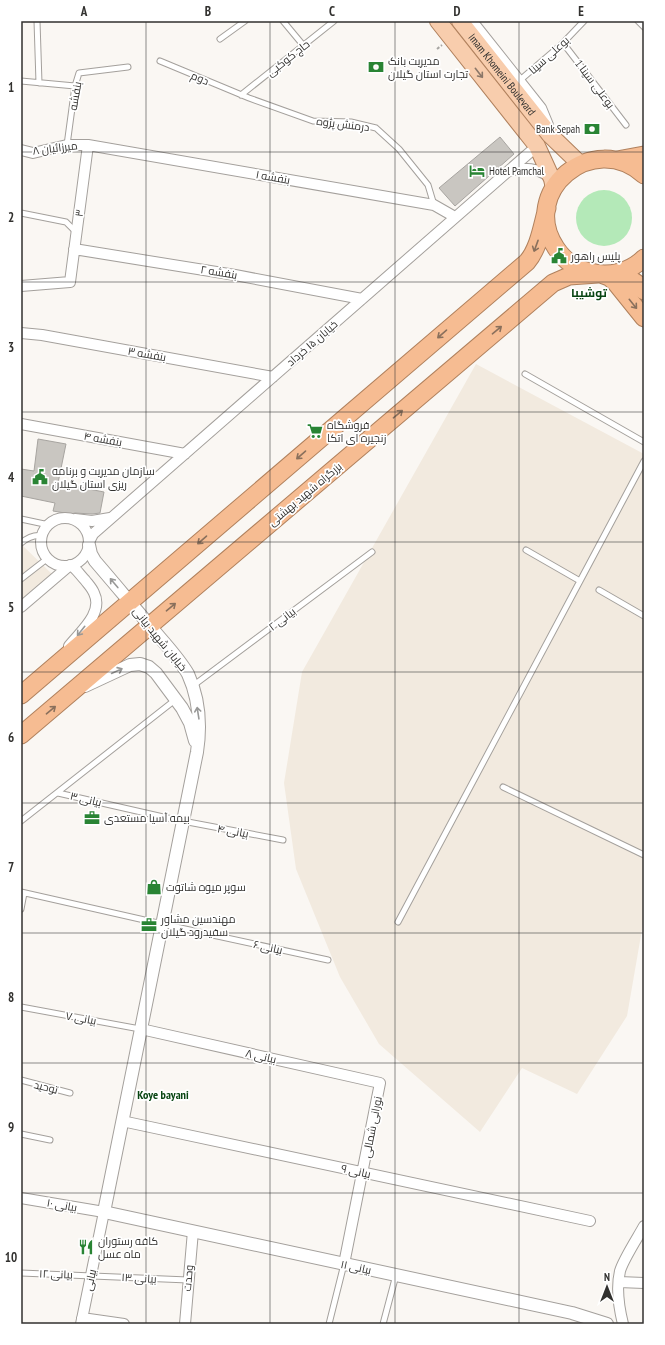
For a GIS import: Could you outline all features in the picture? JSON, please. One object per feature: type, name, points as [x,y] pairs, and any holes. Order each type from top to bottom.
[{"type":"highway","points":[[21,695],[527,262],[535,249],[553,184],[580,162],[598,159],[616,160],[644,156]]},
{"type":"highway","points":[[616,160],[631,165],[644,175]]},
{"type":"highway","points":[[547,208],[546,219],[553,243],[558,252],[568,262],[587,272],[632,280],[644,291]]},
{"type":"highway","points":[[602,274],[617,273],[630,268],[644,258]]},
{"type":"highway","points":[[602,274],[615,282],[644,318]]},
{"type":"highway","name":"بزرگراه شهید بهشتی","points":[[21,735],[553,283],[569,276],[602,274]]},
{"type":"main road","name":"Imam Khomeini Boulevard","points":[[438,21],[536,146],[553,184]]},
{"type":"main road","name":"Imam Khomeini Boulevard","points":[[460,21],[516,84],[553,138],[580,162]]},
{"type":"street","points":[[472,21],[516,84]]},
{"type":"street","name":"میرزائیان ۸","points":[[21,150],[33,153],[67,145],[88,145]]},
{"type":"street","name":"بنفشه ۱","points":[[88,145],[434,205],[455,217]]},
{"type":"street","name":"۳","points":[[21,286],[70,282],[88,145]]},
{"type":"street","name":"خیابان ۱۵ خرداد","points":[[89,544],[93,534],[536,146]]},
{"type":"street","points":[[507,171],[522,168],[530,169],[543,173],[553,184]]},
{"type":"street","name":"بنفشه ۲","points":[[74,249],[235,274],[362,298]]},
{"type":"street","name":"بنفشه ۳","points":[[21,333],[42,335],[273,377]]},
{"type":"street","name":"بنفشه ۴","points":[[21,424],[185,454]]},
{"type":"street","points":[[70,519],[78,522],[88,533],[88,551],[77,563],[69,565],[56,564],[48,558],[42,547],[43,536],[48,525],[58,519],[70,519],[92,521],[102,520],[114,516]]},
{"type":"street","name":"خیابان شهید بیانی","points":[[89,544],[92,557],[182,665],[192,686],[199,720],[197,752],[104,1212]]},
{"type":"street","points":[[21,607],[69,565]]},
{"type":"street","points":[[49,671],[92,618],[96,606],[94,591],[75,568],[69,565]]},
{"type":"street","points":[[70,694],[127,666],[140,664],[146,666],[154,671],[176,699],[190,724],[197,752]]},
{"type":"street","name":"بیانی ۸","points":[[141,1029],[380,1083]]},
{"type":"street","name":"نورانی شمالی","points":[[344,1264],[380,1083]]},
{"type":"street","name":"بیانی ۹","points":[[122,1121],[590,1221]]},
{"type":"street","name":"بیانی ۱۰","points":[[21,1198],[104,1212]]},
{"type":"street","name":"بیانی ۱۱","points":[[104,1212],[396,1275],[577,1319],[607,1324]]},
{"type":"street","name":"بیانی","points":[[81,1321],[104,1212]]},
{"type":"street","points":[[623,1324],[620,1311],[619,1282],[621,1269],[644,1226]]},
{"type":"street","name":"وحدت","points":[[185,1324],[193,1231]]},
{"type":"street","points":[[619,1282],[644,1283]]},
{"type":"street","points":[[81,1321],[120,1324]]},
{"type":"lane","points":[[37,21],[39,83]]},
{"type":"lane","points":[[220,39],[245,21]]},
{"type":"lane","points":[[283,21],[303,46]]},
{"type":"lane","name":"حاج کوکبی","points":[[241,95],[334,21]]},
{"type":"lane","name":"بوعلی سینا","points":[[516,84],[563,43],[584,21]]},
{"type":"lane","points":[[638,21],[644,26]]},
{"type":"lane","name":"بوعلی سینا 1","points":[[563,43],[626,125]]},
{"type":"lane","name":"دوم","points":[[160,61],[241,95]]},
{"type":"lane","name":"بنفشه","points":[[67,145],[75,86],[79,73],[128,67]]},
{"type":"lane","points":[[21,81],[75,86]]},
{"type":"lane","name":"درمنش پژوه","points":[[241,95],[313,121],[351,122],[376,128],[399,149],[428,185],[434,205]]},
{"type":"lane","points":[[21,213],[66,222],[76,233]]},
{"type":"lane","points":[[525,374],[644,442]]},
{"type":"lane","points":[[398,922],[644,461]]},
{"type":"lane","points":[[21,519],[48,525]]},
{"type":"lane","points":[[21,543],[30,537],[39,535],[43,536]]},
{"type":"lane","points":[[526,550],[580,581]]},
{"type":"lane","name":"بیانی ۲","points":[[192,686],[372,552]]},
{"type":"lane","points":[[21,579],[48,558]]},
{"type":"lane","points":[[599,590],[644,616]]},
{"type":"lane","points":[[21,821],[176,699]]},
{"type":"lane","points":[[503,787],[644,855]]},
{"type":"lane","name":"بیانی ۳","points":[[58,793],[183,822]]},
{"type":"lane","name":"بیانی ۴","points":[[183,822],[283,840]]},
{"type":"lane","points":[[21,909],[23,892]]},
{"type":"lane","name":"بیانی ۶","points":[[23,892],[328,960]]},
{"type":"lane","name":"بیانی ۷","points":[[21,1007],[141,1029]]},
{"type":"lane","name":"توحید","points":[[21,1080],[70,1093]]},
{"type":"lane","points":[[21,1134],[50,1140]]},
{"type":"lane","points":[[329,1324],[344,1264]]},
{"type":"lane","name":"بیانی ۱۲","points":[[21,1273],[90,1275]]},
{"type":"lane","name":"بیانی ۱۳","points":[[90,1275],[188,1280]]},
{"type":"lane","points":[[383,1324],[396,1275]]},
{"type":"shaded area","points":[[476,364],[644,454],[644,918],[627,1016],[577,1094],[522,1068],[480,1132],[379,1044],[340,977],[296,869],[284,783],[302,672]]},
{"type":"shaded area","points":[[21,544],[53,575],[21,602]]},
{"type":"green space","points":[[604,190],[619,195],[627,203],[632,218],[627,233],[619,241],[604,246],[589,241],[581,233],[576,218],[581,203],[589,195]]},
{"type":"building","name":"Hotel Pamchal","points":[[500,137],[514,154],[455,206],[439,188]]},
{"type":"building","name":"سازمان مدیریت و برنامه ریزی استان گیلان","points":[[38,439],[66,444],[58,483],[104,492],[100,513],[71,514],[53,511],[55,503],[21,496],[21,469],[34,471]]},
{"type":"place","name":"مدیریت بانک تجارت استان گیلان","points":[[376,67]]},
{"type":"place","name":"Bank Sepah","points":[[592,129]]},
{"type":"place","name":"Hotel Pamchal","points":[[477,171]]},
{"type":"place","name":"پلیس راهور","points":[[559,256]]},
{"type":"place","name":"فروشگاه زنجیره ای اتکا","points":[[315,431]]},
{"type":"place","name":"سازمان مدیریت و برنامه ریزی استان گیلان","points":[[40,477]]},
{"type":"place","name":"بیمه آسیا مستعدی","points":[[92,818]]},
{"type":"place","name":"سوپر میوه شاتوت","points":[[154,887]]},
{"type":"place","name":"مهندسین مشاور سفیدرود گیلان","points":[[149,925]]},
{"type":"place","name":"کافه رستوران ماه عسل","points":[[86,1247]]},
{"type":"district","name":"توشیبا","points":[[589,292]]},
{"type":"district","name":"Koye bayani","points":[[163,1094]]}]
